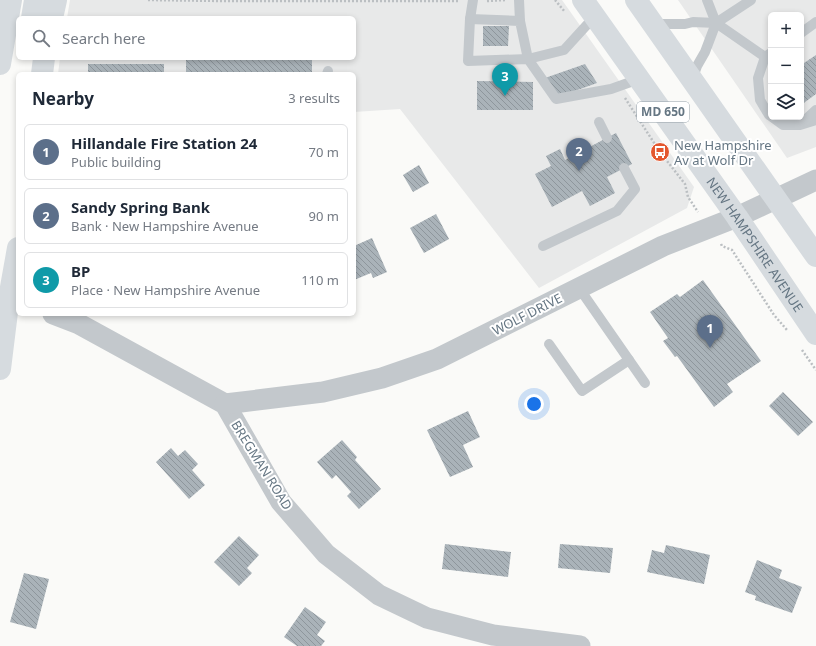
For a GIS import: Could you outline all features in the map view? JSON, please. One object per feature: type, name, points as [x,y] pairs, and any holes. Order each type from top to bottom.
[{"type":"main road","points":[[1,52],[11,0]]},
{"type":"main road","points":[[32,16],[36,0]]},
{"type":"main road","points":[[52,16],[56,0]]},
{"type":"main road","name":"MD 650","points":[[636,0],[816,256]]},
{"type":"main road","name":"NEW HAMPSHIRE AVENUE","points":[[589,8],[738,217],[807,339]]},
{"type":"main road","points":[[0,369],[16,260]]},
{"type":"street","name":"WOLF DRIVE","points":[[224,404],[323,392],[382,378],[437,359],[663,246],[738,217],[816,180]]},
{"type":"street","points":[[57,316],[79,324],[224,404]]},
{"type":"street","name":"BREGMAN ROAD","points":[[224,404],[281,502],[326,554],[379,595],[427,618],[492,635],[580,646]]},
{"type":"lane","points":[[473,0],[470,20],[468,61],[528,59],[564,50],[579,35],[589,8]]},
{"type":"lane","points":[[519,0],[520,21],[528,59],[556,99],[611,89],[639,79]]},
{"type":"lane","points":[[707,0],[716,23]]},
{"type":"lane","points":[[692,80],[716,23],[751,0]]},
{"type":"lane","points":[[470,20],[520,21]]},
{"type":"lane","points":[[653,24],[685,24],[693,22],[716,23],[768,55],[758,78],[760,100],[768,111]]},
{"type":"lane","points":[[804,31],[816,22]]},
{"type":"lane","points":[[800,125],[816,110]]},
{"type":"lane","points":[[777,120],[783,124],[800,125],[816,120]]},
{"type":"lane","points":[[599,122],[607,138]]},
{"type":"lane","points":[[543,246],[617,211],[635,189],[624,168]]},
{"type":"lane","points":[[579,288],[645,383]]},
{"type":"lane","points":[[549,344],[582,391],[629,360]]},
{"type":"path","points":[[148,0],[519,0]]},
{"type":"path","points":[[555,0],[570,18],[579,35]]},
{"type":"path","points":[[618,86],[660,152],[685,184],[688,197],[709,228],[722,246],[732,250],[774,315],[789,332]]},
{"type":"path","points":[[807,339],[816,370]]},
{"type":"shaded area","points":[[70,0],[562,0],[694,187],[687,208],[539,288],[400,109],[356,112],[356,72],[58,72],[60,60],[356,60],[356,16],[67,16]]},
{"type":"shaded area","points":[[678,0],[816,0],[816,147],[787,158]]},
{"type":"building","points":[[483,26],[509,26],[508,46],[483,46]]},
{"type":"building","points":[[816,55],[816,94],[804,103],[804,84],[804,63]]},
{"type":"building","points":[[186,60],[312,60],[312,72],[186,72]]},
{"type":"building","points":[[88,64],[164,64],[164,72],[88,72]]},
{"type":"building","points":[[585,64],[597,83],[558,97],[545,78]]},
{"type":"building","points":[[477,81],[533,82],[533,110],[477,110]]},
{"type":"building","points":[[616,133],[632,164],[607,177],[615,193],[590,206],[582,191],[552,207],[535,174],[551,166],[546,156],[560,149],[565,160]]},
{"type":"building","points":[[419,165],[429,183],[413,192],[403,175]]},
{"type":"building","points":[[436,214],[449,239],[424,253],[410,228]]},
{"type":"building","points":[[372,238],[387,272],[373,278],[371,273],[356,279],[356,245]]},
{"type":"building","points":[[703,280],[761,361],[727,384],[733,392],[714,407],[677,356],[675,357],[663,341],[668,338],[650,312],[677,294],[680,297]]},
{"type":"building","points":[[783,392],[813,422],[798,436],[769,406]]},
{"type":"building","points":[[468,411],[480,437],[463,445],[473,467],[450,477],[427,430]]},
{"type":"building","points":[[342,440],[357,457],[355,460],[381,489],[359,509],[347,496],[351,492],[336,475],[332,479],[317,462]]},
{"type":"building","points":[[171,448],[178,456],[185,450],[198,464],[192,470],[205,485],[189,499],[156,462]]},
{"type":"building","points":[[239,536],[259,555],[247,568],[252,573],[239,586],[214,562]]},
{"type":"building","points":[[445,544],[511,552],[508,577],[442,569]]},
{"type":"building","points":[[560,544],[613,548],[610,573],[558,568]]},
{"type":"building","points":[[666,545],[710,555],[704,584],[647,572],[652,550],[664,553]]},
{"type":"building","points":[[757,560],[782,570],[779,578],[802,587],[792,613],[755,600],[756,596],[745,592]]},
{"type":"building","points":[[24,573],[49,579],[36,629],[10,622]]},
{"type":"building","points":[[305,607],[326,622],[317,635],[325,641],[321,646],[297,646],[284,637]]},
{"type":"place","name":"BP","points":[[505,96]]},
{"type":"place","name":"New Hampshire Av at Wolf Dr","points":[[660,152]]},
{"type":"place","name":"Sandy Spring Bank","points":[[579,171]]},
{"type":"place","name":"Hillandale Fire Station 24","points":[[710,348]]}]
